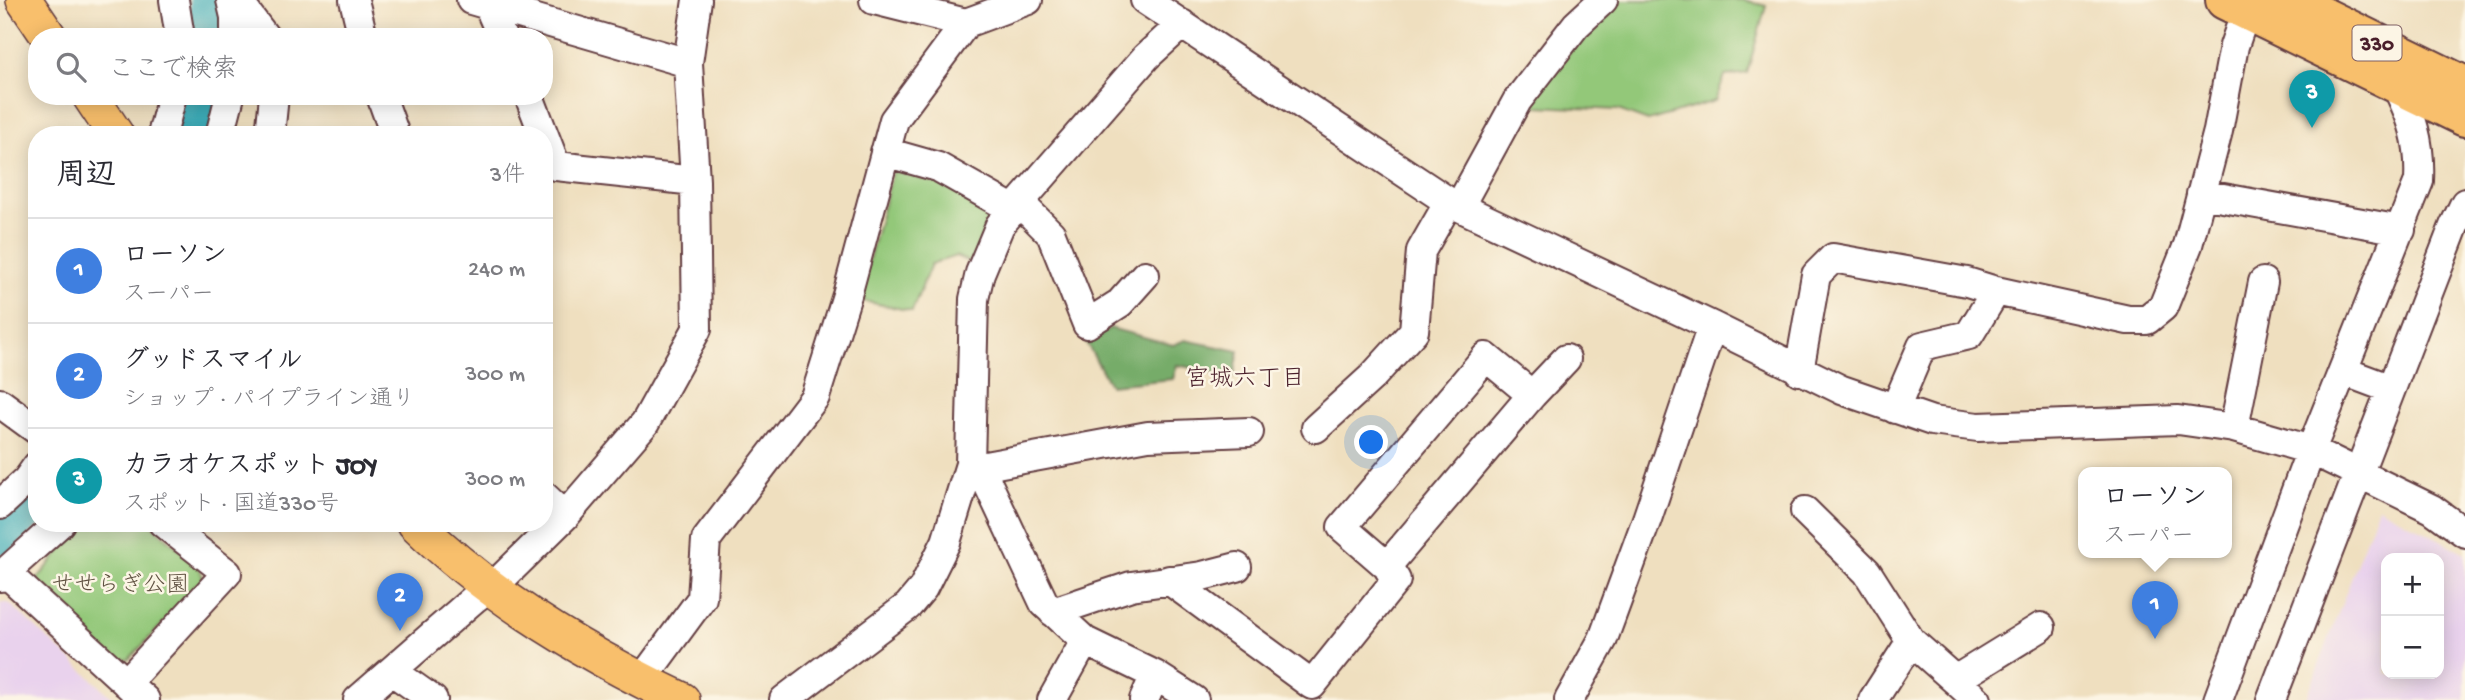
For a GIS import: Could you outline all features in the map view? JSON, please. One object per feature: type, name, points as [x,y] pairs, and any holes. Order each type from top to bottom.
[{"type":"highway","name":"330","points":[[2289,0],[2465,86]]},
{"type":"highway","name":"330","points":[[2235,5],[2394,80],[2465,117]]},
{"type":"main road","points":[[24,0],[43,28]]},
{"type":"main road","points":[[96,105],[110,126]]},
{"type":"main road","points":[[426,532],[491,586],[579,647],[664,693]]},
{"type":"street","points":[[174,0],[179,28]]},
{"type":"street","points":[[230,0],[235,28]]},
{"type":"street","points":[[237,0],[258,28]]},
{"type":"street","points":[[354,0],[361,28]]},
{"type":"street","points":[[553,527],[645,423],[697,329],[695,181],[688,63],[697,0]]},
{"type":"street","points":[[874,0],[966,23]]},
{"type":"street","points":[[1145,0],[1454,204],[1842,390],[1932,421],[1978,426],[2178,421],[2234,428],[2311,450],[2432,509],[2465,533]]},
{"type":"street","points":[[1316,428],[1372,377],[1414,331],[1421,251],[1454,204],[1517,101],[1576,25],[1603,0]]},
{"type":"street","points":[[479,3],[688,63]]},
{"type":"street","points":[[479,3],[496,28]]},
{"type":"street","points":[[664,693],[702,598],[706,540],[815,397],[847,295],[894,120],[966,23],[1012,4]]},
{"type":"street","points":[[1799,371],[1816,275],[1833,258],[1967,282],[1996,292],[2128,320],[2147,320],[2163,307],[2188,245],[2218,131],[2234,46],[2235,5]]},
{"type":"street","points":[[784,700],[908,606],[923,588],[946,542],[975,465],[975,299],[980,273],[1000,225],[1138,66],[1182,24]]},
{"type":"street","points":[[2218,700],[2311,450],[2419,181],[2420,158],[2412,116],[2394,80]]},
{"type":"street","points":[[164,126],[170,105]]},
{"type":"street","points":[[222,126],[228,105]]},
{"type":"street","points":[[271,126],[273,105]]},
{"type":"street","points":[[384,105],[393,126]]},
{"type":"street","points":[[532,105],[541,126]]},
{"type":"street","points":[[885,152],[938,167],[1017,206],[1051,234],[1087,324],[1120,303],[1145,275]]},
{"type":"street","points":[[553,158],[556,166],[695,181]]},
{"type":"street","points":[[2201,194],[2401,230]]},
{"type":"street","points":[[2271,700],[2465,203]]},
{"type":"street","points":[[2234,428],[2263,282]]},
{"type":"street","points":[[1895,409],[1922,346],[1969,335],[1996,292]]},
{"type":"street","points":[[1569,700],[1603,639],[1712,326]]},
{"type":"street","points":[[1169,580],[1311,685],[1396,580],[1387,566],[1342,527],[1486,357],[1532,395]]},
{"type":"street","points":[[1387,566],[1532,395],[1566,359]]},
{"type":"street","points":[[2343,371],[2391,389]]},
{"type":"street","points":[[0,403],[28,423]]},
{"type":"street","points":[[975,465],[1148,436],[1249,432]]},
{"type":"street","points":[[975,465],[1044,603],[1085,641],[1150,687],[1194,700]]},
{"type":"street","points":[[0,505],[28,479]]},
{"type":"street","points":[[553,505],[565,516]]},
{"type":"street","points":[[1805,511],[1867,572],[1911,641],[1977,700]]},
{"type":"street","points":[[50,532],[3,575],[135,691],[227,573],[175,532]]},
{"type":"street","points":[[358,700],[491,586],[548,532]]},
{"type":"street","points":[[1053,612],[1132,586],[1202,576],[1237,567]]},
{"type":"street","points":[[1955,680],[2042,627]]},
{"type":"street","points":[[1052,700],[1085,641]]},
{"type":"street","points":[[1873,700],[1911,641]]},
{"type":"street","points":[[392,671],[433,700]]},
{"type":"shaded area","points":[[2378,507],[2465,553],[2465,700],[2306,700]]},
{"type":"shaded area","points":[[0,603],[9,603],[115,700],[0,700]]},
{"type":"green space","points":[[1613,0],[1744,0],[1766,6],[1747,73],[1725,76],[1715,101],[1648,121],[1618,110],[1536,106],[1529,100]]},
{"type":"green space","points":[[893,171],[937,183],[981,203],[989,220],[971,263],[956,256],[931,264],[912,311],[858,300]]},
{"type":"green space","points":[[1110,328],[1173,345],[1185,340],[1239,351],[1234,376],[1177,365],[1173,379],[1110,385],[1086,342]]},
{"type":"green space","name":"せせらぎ公園","points":[[76,532],[159,532],[199,566],[204,581],[129,659],[116,662],[35,582]]},
{"type":"waterway","points":[[209,0],[211,28]]},
{"type":"waterway","points":[[195,126],[201,105]]},
{"type":"waterway","points":[[0,535],[28,509]]},
{"type":"place","name":"カラオケスポット JOY","points":[[2312,128]]},
{"type":"place","name":"グッドスマイル","points":[[400,631]]},
{"type":"place","name":"ローソン","points":[[2155,639]]},
{"type":"district","name":"宮城六丁目","points":[[1245,377]]}]
